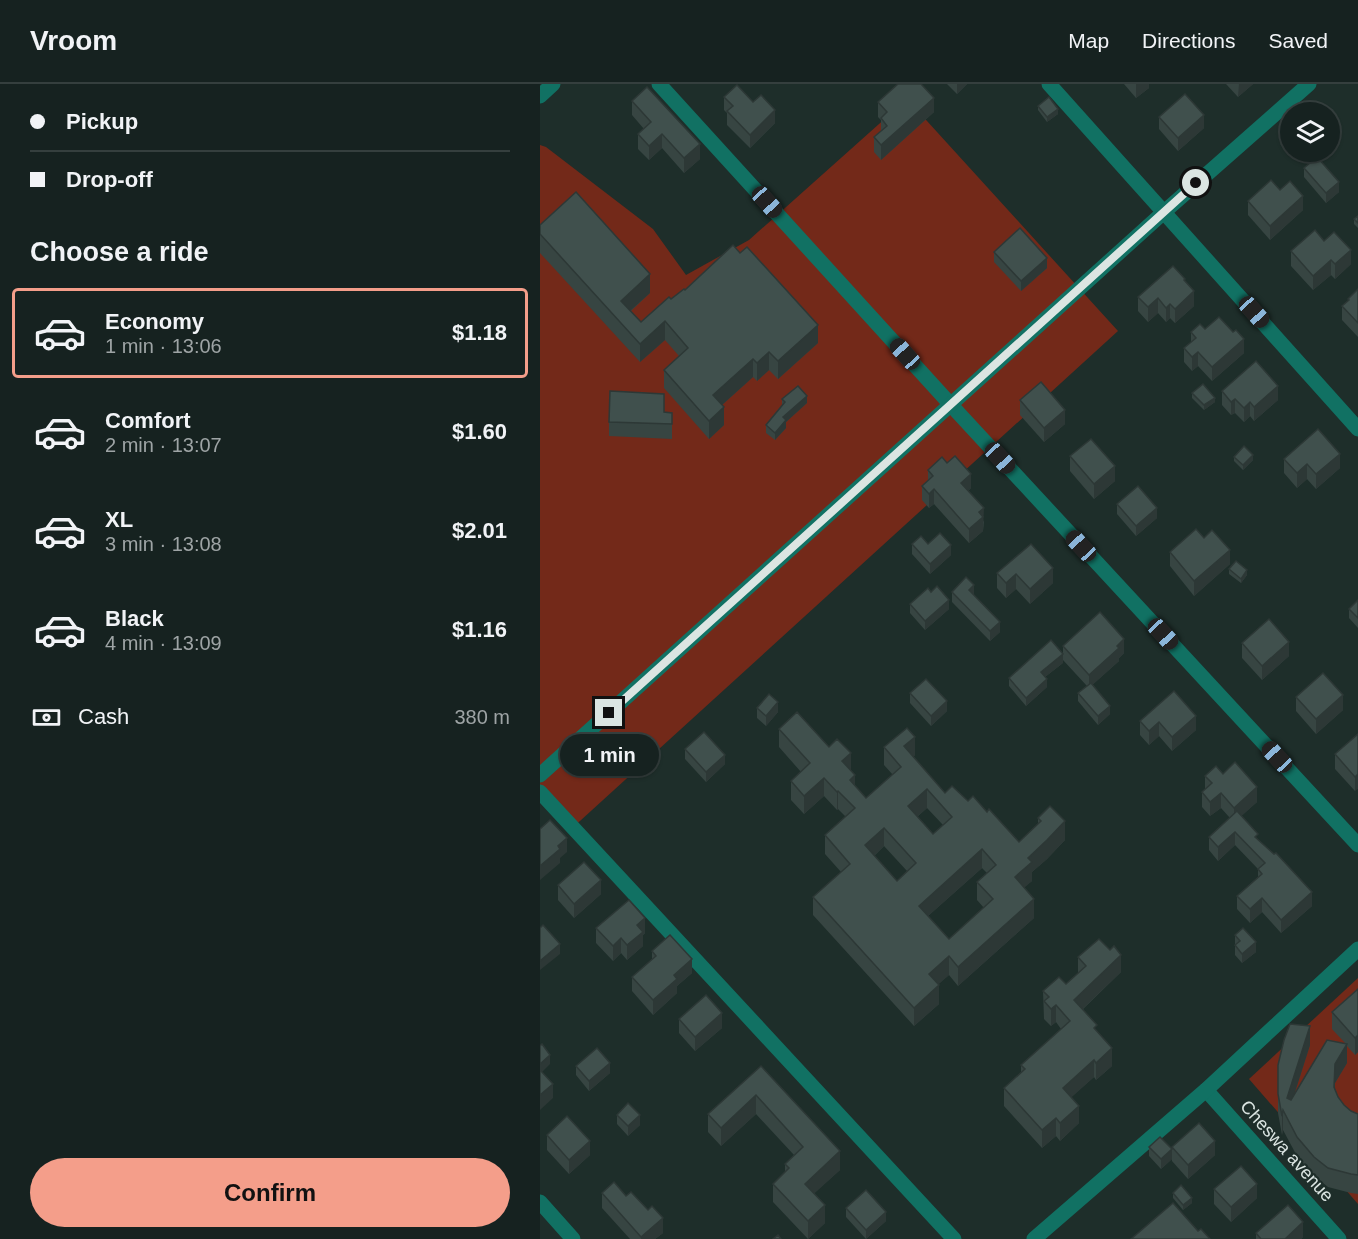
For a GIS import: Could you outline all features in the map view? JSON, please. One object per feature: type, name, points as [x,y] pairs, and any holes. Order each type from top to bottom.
[{"type":"street","points":[[540,96],[553,84]]},
{"type":"street","points":[[659,84],[951,405],[1358,845]]},
{"type":"street","points":[[1049,84],[1358,429]]},
{"type":"street","points":[[540,775],[1309,84]]},
{"type":"street","points":[[540,792],[954,1239]]},
{"type":"street","points":[[1034,1239],[1206,1090],[1358,949]]},
{"type":"street","name":"Cheswa avenue","points":[[1206,1090],[1340,1239]]},
{"type":"street","points":[[540,1202],[573,1239]]},
{"type":"shaded area","points":[[907,99],[1118,331],[569,831],[540,799],[540,145],[546,147],[653,229],[686,275],[749,240]]},
{"type":"shaded area","points":[[1358,978],[1358,1204],[1249,1079]]},
{"type":"building","points":[[898,84],[921,84],[934,98],[881,145],[874,137],[887,126],[881,118],[887,112],[878,102]]},
{"type":"building","points":[[737,85],[753,102],[761,95],[775,110],[750,135],[727,111],[733,106],[724,97]]},
{"type":"building","points":[[647,87],[700,144],[684,158],[662,134],[649,146],[638,134],[651,122],[632,101]]},
{"type":"building","points":[[1185,94],[1204,115],[1178,138],[1159,117]]},
{"type":"building","points":[[1049,97],[1058,109],[1047,117],[1038,106]]},
{"type":"building","points":[[1311,162],[1321,162],[1339,182],[1326,193],[1304,168]]},
{"type":"building","points":[[1271,180],[1280,190],[1290,181],[1303,196],[1270,226],[1248,201]]},
{"type":"building","points":[[576,192],[650,274],[621,301],[641,322],[669,297],[671,299],[685,290],[733,245],[740,253],[747,247],[818,325],[778,361],[769,352],[757,363],[753,359],[713,395],[724,407],[709,421],[664,370],[688,348],[665,321],[640,344],[540,234],[540,225]]},
{"type":"building","points":[[1020,228],[1047,258],[1021,281],[994,252]]},
{"type":"building","points":[[1315,230],[1324,241],[1334,232],[1351,250],[1335,264],[1331,260],[1313,276],[1291,251]]},
{"type":"building","points":[[1173,266],[1194,291],[1175,309],[1170,304],[1166,308],[1158,298],[1148,307],[1138,297]]},
{"type":"building","points":[[1358,289],[1358,323],[1342,306]]},
{"type":"building","points":[[1219,317],[1233,332],[1236,330],[1244,339],[1212,367],[1198,352],[1192,357],[1184,348],[1196,338],[1191,332],[1200,324],[1205,329]]},
{"type":"building","points":[[1256,361],[1278,386],[1254,407],[1250,402],[1244,408],[1235,399],[1231,402],[1222,391]]},
{"type":"building","points":[[1041,382],[1065,410],[1044,428],[1020,400]]},
{"type":"building","points":[[1203,384],[1215,398],[1204,405],[1192,393]]},
{"type":"building","points":[[798,386],[807,396],[783,417],[786,420],[775,433],[766,425],[785,402],[782,399]]},
{"type":"building","points":[[610,391],[664,394],[664,412],[672,413],[672,424],[609,422]]},
{"type":"building","points":[[1318,429],[1340,454],[1316,474],[1307,464],[1297,473],[1284,459]]},
{"type":"building","points":[[1091,439],[1115,466],[1094,484],[1070,456]]},
{"type":"building","points":[[1244,446],[1253,455],[1243,465],[1234,457]]},
{"type":"building","points":[[955,456],[971,474],[961,483],[984,508],[979,512],[983,517],[969,529],[934,489],[929,494],[922,486],[933,476],[928,470],[942,457],[947,463]]},
{"type":"building","points":[[1138,486],[1157,508],[1136,526],[1117,504]]},
{"type":"building","points":[[1196,529],[1204,538],[1212,530],[1230,550],[1194,581],[1170,552]]},
{"type":"building","points":[[940,533],[951,545],[930,564],[912,544],[921,536],[928,544]]},
{"type":"building","points":[[1031,544],[1053,568],[1030,589],[1016,574],[1006,583],[997,573]]},
{"type":"building","points":[[1236,561],[1247,570],[1241,579],[1229,569]]},
{"type":"building","points":[[966,577],[974,585],[969,590],[1000,622],[990,631],[952,592]]},
{"type":"building","points":[[937,586],[949,600],[925,621],[910,604],[928,588],[931,592]]},
{"type":"building","points":[[1358,600],[1358,618],[1349,609]]},
{"type":"building","points":[[1100,612],[1124,639],[1117,646],[1119,648],[1089,675],[1063,646]]},
{"type":"building","points":[[1269,619],[1289,642],[1262,666],[1242,643]]},
{"type":"building","points":[[1051,640],[1063,654],[1041,672],[1047,679],[1026,698],[1009,678]]},
{"type":"building","points":[[1323,673],[1343,695],[1316,719],[1296,697]]},
{"type":"building","points":[[926,679],[947,701],[931,716],[910,693]]},
{"type":"building","points":[[1091,683],[1110,706],[1098,716],[1078,693]]},
{"type":"building","points":[[1174,691],[1196,716],[1172,737],[1159,722],[1149,731],[1140,721]]},
{"type":"building","points":[[769,694],[778,702],[766,716],[757,708]]},
{"type":"building","points":[[797,712],[829,747],[837,739],[851,753],[842,761],[855,775],[850,780],[866,798],[901,767],[884,747],[907,728],[915,737],[904,746],[945,793],[952,786],[968,801],[973,796],[987,812],[989,809],[1019,842],[1041,821],[1038,818],[1050,806],[1065,821],[1028,858],[1032,862],[1015,877],[1034,899],[958,967],[949,956],[929,974],[939,985],[914,1008],[813,897],[850,864],[825,835],[855,808],[824,778],[804,796],[791,781],[810,763],[779,729]],"holes":[[[927,789],[952,817],[933,834],[908,806]],[[884,828],[916,863],[897,881],[865,845]],[[982,849],[996,865],[977,882],[993,899],[949,939],[919,906]]]},
{"type":"building","points":[[704,732],[725,755],[706,772],[685,749]]},
{"type":"building","points":[[1358,734],[1358,774],[1355,777],[1335,754]]},
{"type":"building","points":[[1235,762],[1257,787],[1234,808],[1221,793],[1210,802],[1202,792],[1212,783],[1205,776],[1216,766],[1223,774]]},
{"type":"building","points":[[1237,811],[1258,834],[1255,837],[1274,854],[1276,853],[1312,892],[1281,920],[1262,898],[1250,909],[1237,896],[1262,874],[1258,869],[1265,863],[1235,832],[1218,847],[1209,837]]},
{"type":"building","points":[[550,820],[567,838],[558,846],[560,849],[540,866],[540,829]]},
{"type":"building","points":[[584,862],[601,880],[574,904],[558,885]]},
{"type":"building","points":[[629,900],[645,918],[637,925],[643,932],[627,945],[621,938],[613,946],[596,928]]},
{"type":"building","points":[[543,925],[560,944],[540,961],[540,928]]},
{"type":"building","points":[[1243,928],[1256,942],[1242,954],[1235,945],[1240,941],[1235,935]]},
{"type":"building","points":[[670,935],[692,959],[674,975],[677,979],[653,1000],[632,977],[656,956],[652,951]]},
{"type":"building","points":[[1099,939],[1110,950],[1114,946],[1121,955],[1074,1000],[1097,1025],[1094,1028],[1112,1048],[1096,1063],[1094,1060],[1063,1088],[1079,1106],[1060,1123],[1056,1118],[1042,1130],[1004,1088],[1025,1069],[1021,1065],[1070,1021],[1056,1005],[1051,1009],[1044,1001],[1049,997],[1043,991],[1059,977],[1066,984],[1086,966],[1078,957]]},
{"type":"building","points":[[1358,989],[1358,1035],[1355,1038],[1332,1012]]},
{"type":"building","points":[[706,995],[722,1013],[695,1037],[679,1019]]},
{"type":"building","points":[[1290,1024],[1310,1026],[1287,1098],[1291,1100],[1327,1040],[1347,1044],[1335,1064],[1334,1087],[1344,1105],[1358,1114],[1358,1175],[1328,1168],[1314,1157],[1297,1137],[1283,1110],[1282,1116],[1278,1094],[1278,1065]]},
{"type":"building","points":[[542,1044],[550,1055],[540,1064],[540,1046]]},
{"type":"building","points":[[597,1048],[610,1063],[589,1081],[576,1066]]},
{"type":"building","points":[[761,1066],[840,1151],[805,1184],[825,1205],[808,1221],[773,1184],[789,1168],[785,1164],[803,1147],[756,1095],[721,1128],[708,1114]]},
{"type":"building","points":[[540,1070],[553,1084],[540,1095]]},
{"type":"building","points":[[628,1103],[640,1115],[628,1126],[617,1115]]},
{"type":"building","points":[[567,1116],[590,1141],[569,1160],[547,1135]]},
{"type":"building","points":[[1199,1123],[1215,1141],[1188,1165],[1172,1147]]},
{"type":"building","points":[[1160,1137],[1172,1149],[1161,1159],[1149,1147]]},
{"type":"building","points":[[1241,1166],[1257,1184],[1231,1207],[1214,1189]]},
{"type":"building","points":[[614,1182],[626,1196],[631,1192],[648,1210],[652,1206],[663,1218],[641,1237],[602,1193]]},
{"type":"building","points":[[1181,1185],[1192,1198],[1183,1205],[1173,1193]]},
{"type":"building","points":[[866,1190],[886,1212],[866,1230],[846,1208]]},
{"type":"building","points":[[1173,1203],[1198,1231],[1201,1229],[1210,1239],[1131,1239]]},
{"type":"building","points":[[1288,1205],[1303,1222],[1285,1239],[1261,1239],[1256,1233]]},
{"type":"route","points":[[609,713],[1196,183]]}]
